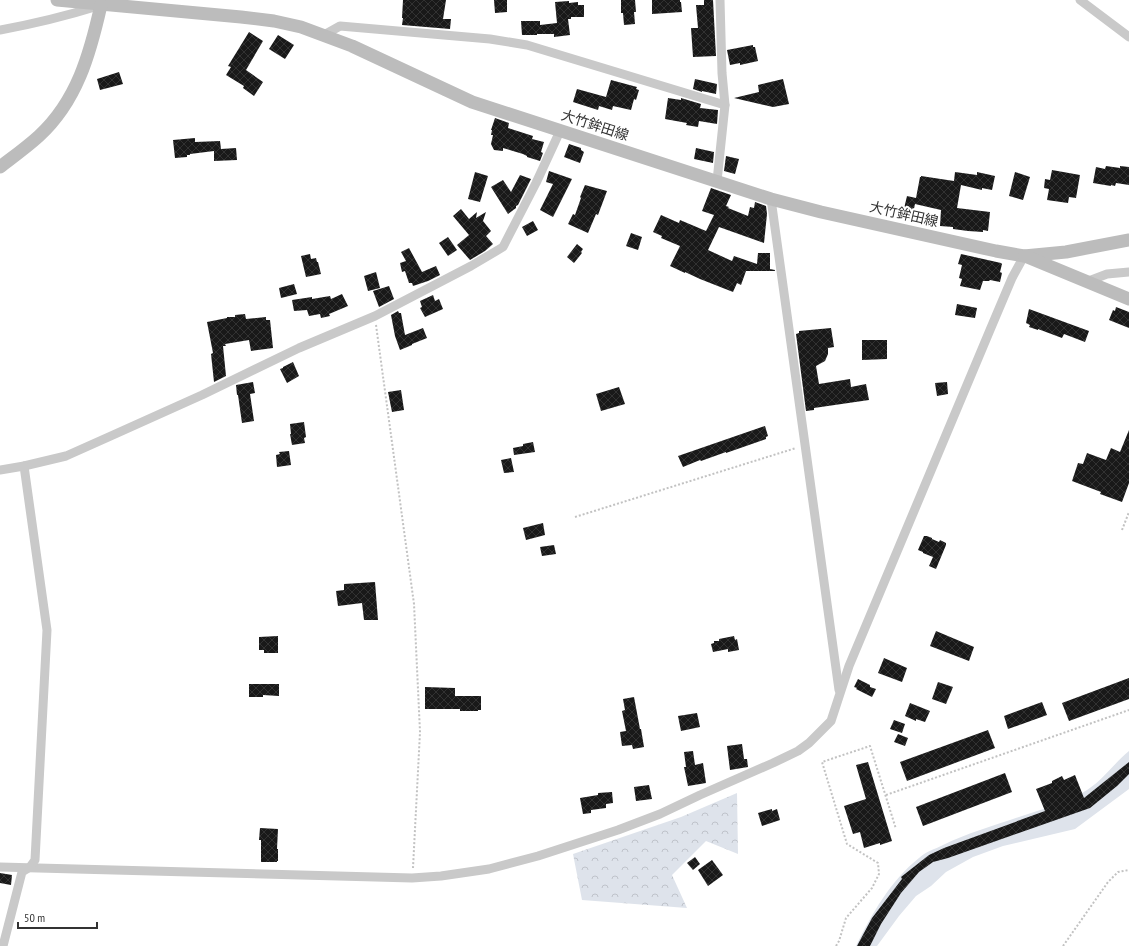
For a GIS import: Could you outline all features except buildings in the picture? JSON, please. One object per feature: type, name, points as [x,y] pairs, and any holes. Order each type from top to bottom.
[{"type":"main road","name":"大竹鉾田線","points":[[57,0],[102,2],[241,17],[274,21],[301,27],[352,46],[472,102],[771,199],[821,212],[1024,256],[1066,252],[1129,240]]},
{"type":"main road","points":[[0,167],[39,136],[54,120],[66,103],[86,65],[102,2]]},
{"type":"main road","points":[[1024,256],[1129,299]]},
{"type":"street","points":[[717,181],[725,105],[722,73],[720,0]]},
{"type":"street","points":[[1080,0],[1129,37]]},
{"type":"street","points":[[0,30],[62,16],[102,2]]},
{"type":"street","points":[[324,35],[340,26],[490,39],[520,44],[725,105]]},
{"type":"street","points":[[0,470],[66,456],[202,395],[300,348],[375,316],[471,266],[503,246],[536,183],[560,130]]},
{"type":"street","points":[[771,199],[840,694]]},
{"type":"street","points":[[0,867],[412,878],[441,876],[489,869],[538,856],[618,830],[660,814],[798,751],[809,743],[831,721],[852,659],[1012,278],[1024,256]]},
{"type":"street","points":[[1086,282],[1107,274],[1129,272]]},
{"type":"street","points":[[3,946],[22,872],[30,867],[35,860],[47,630],[24,466]]},
{"type":"path","points":[[375,316],[414,604],[420,732],[412,878]]},
{"type":"path","points":[[574,517],[805,446]]},
{"type":"path","points":[[1122,530],[1129,512]]},
{"type":"path","points":[[886,795],[1129,710]]},
{"type":"path","points":[[836,946],[846,918],[872,888],[879,874],[878,863],[847,844],[822,762],[870,746],[896,829]]},
{"type":"path","points":[[1063,946],[1108,882],[1118,872],[1129,870]]},
{"type":"green space","points":[[1129,751],[1129,789],[1075,829],[1003,846],[973,857],[946,872],[931,886],[916,896],[877,946],[856,946],[875,910],[899,877],[921,856],[962,837],[1075,797],[1089,789],[1101,779]]},
{"type":"green space","points":[[737,793],[738,854],[706,841],[672,875],[687,908],[582,900],[573,854],[681,817]]}]
